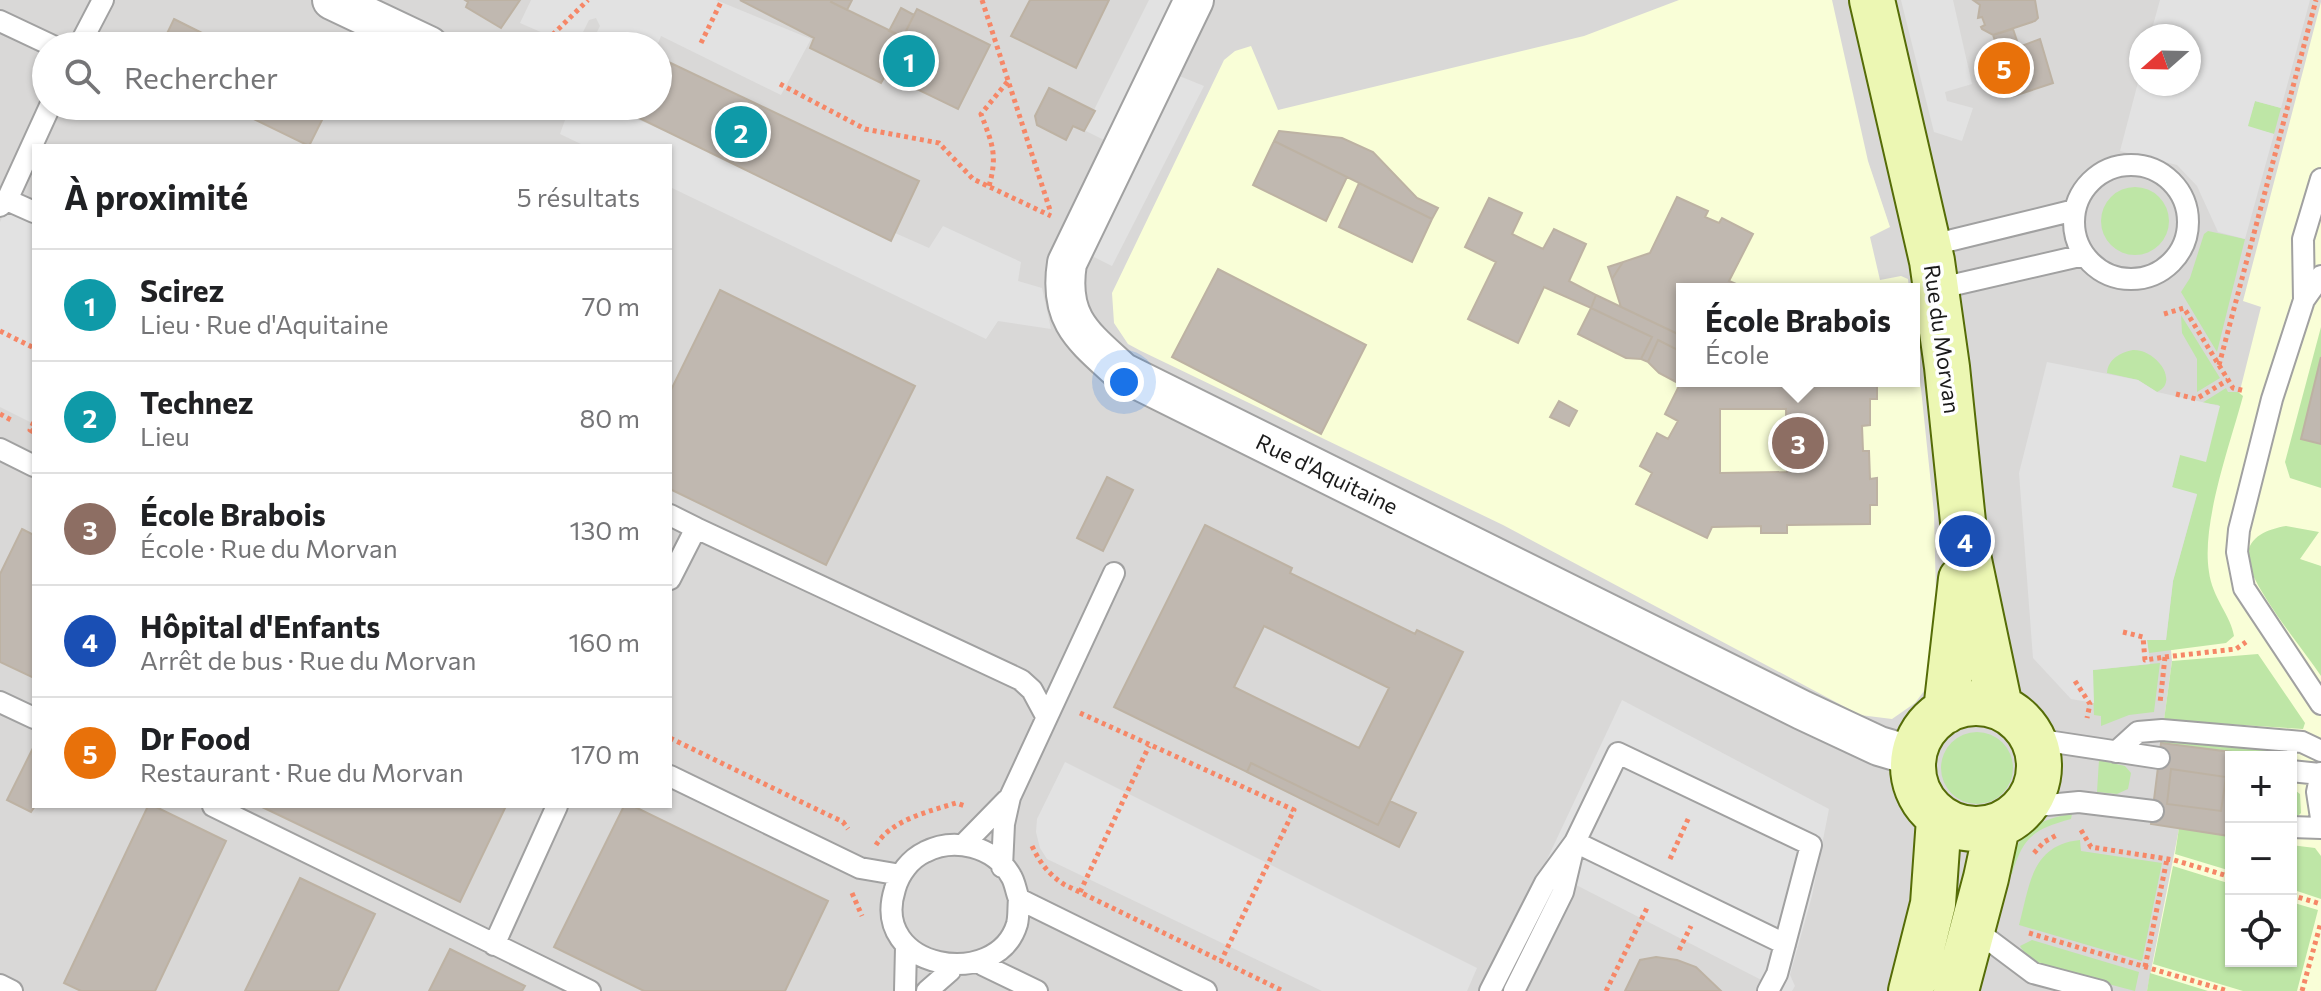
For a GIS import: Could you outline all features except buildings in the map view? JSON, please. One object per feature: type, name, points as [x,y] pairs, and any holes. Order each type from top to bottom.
[{"type":"street","points":[[332,0],[399,32]]},
{"type":"street","name":"Rue d'Aquitaine","points":[[1194,0],[1067,263],[1064,282],[1067,304],[1087,341],[1122,372],[1802,710],[1879,746],[1913,756]]},
{"type":"street","name":"Rue du Morvan","points":[[1872,0],[1936,289],[1965,541],[2000,707]]},
{"type":"street","name":"Rue du Morvan","points":[[1946,711],[1965,541]]},
{"type":"street","points":[[1956,991],[1973,928],[2011,817],[2037,786],[2041,762],[2034,739],[2020,720],[2000,707],[1977,702],[1955,706],[1936,717],[1921,734],[1913,756],[1914,780],[1923,802],[1939,819],[1957,827],[1977,830],[2011,817]]},
{"type":"street","points":[[1911,991],[1933,904],[1939,819]]},
{"type":"lane","points":[[86,32],[103,0]]},
{"type":"lane","points":[[0,21],[32,36]]},
{"type":"lane","points":[[32,211],[3,203],[43,120]]},
{"type":"lane","points":[[2128,164],[2146,166],[2162,173],[2175,184],[2184,199],[2189,217],[2181,251],[2169,265],[2140,279],[2110,275],[2084,255],[2073,225],[2075,210],[2088,183],[2113,166],[2128,164]]},
{"type":"lane","points":[[2304,300],[2303,239],[2321,179]]},
{"type":"lane","points":[[1928,246],[2075,210]]},
{"type":"lane","points":[[1936,289],[2084,255]]},
{"type":"lane","points":[[2321,276],[2304,300],[2272,399],[2239,530],[2237,552],[2244,588],[2321,704]]},
{"type":"lane","points":[[0,449],[32,465]]},
{"type":"lane","points":[[672,516],[1021,680],[1032,690],[1046,716]]},
{"type":"lane","points":[[672,575],[696,528]]},
{"type":"lane","points":[[1002,867],[1004,824],[1010,797],[1114,573]]},
{"type":"lane","points":[[0,702],[32,717]]},
{"type":"lane","points":[[2116,752],[2138,732],[2162,730],[2302,742],[2321,751]]},
{"type":"lane","points":[[2034,739],[2159,758]]},
{"type":"lane","points":[[1490,991],[1545,883],[1575,842],[1618,753],[1811,845],[1777,974],[1768,991]]},
{"type":"lane","points":[[2297,772],[2321,774],[2317,792],[2321,818]]},
{"type":"lane","points":[[672,777],[860,868],[901,875]]},
{"type":"lane","points":[[963,845],[1010,797]]},
{"type":"lane","points":[[2011,817],[2079,802],[2153,811]]},
{"type":"lane","points":[[217,808],[494,945],[568,986],[590,991]]},
{"type":"lane","points":[[494,945],[556,808]]},
{"type":"lane","points":[[2297,827],[2321,828]]},
{"type":"lane","points":[[1575,842],[1785,944]]},
{"type":"lane","points":[[1514,991],[1563,892],[1575,842]]},
{"type":"lane","points":[[946,844],[971,846],[994,857],[1002,867],[1011,875],[1019,899],[1017,924],[1006,947],[983,965],[964,972],[939,970],[917,959],[900,940],[892,916],[892,899],[901,875],[923,852],[946,844]]},
{"type":"lane","points":[[860,868],[892,899]]},
{"type":"lane","points":[[1019,899],[1206,991]]},
{"type":"lane","points":[[1973,928],[2033,973],[2101,991]]},
{"type":"lane","points":[[905,991],[906,947]]},
{"type":"lane","points":[[983,965],[1037,991]]},
{"type":"lane","points":[[927,991],[950,971]]},
{"type":"lane","points":[[0,985],[12,991]]},
{"type":"path","points":[[555,32],[588,0]]},
{"type":"path","points":[[701,43],[722,0]]},
{"type":"path","points":[[982,0],[1061,244],[1073,250]]},
{"type":"path","points":[[2219,365],[2316,0]]},
{"type":"path","points":[[989,186],[995,150],[981,114],[1008,81]]},
{"type":"path","points":[[780,84],[865,129],[939,143],[973,179],[1052,216]]},
{"type":"path","points":[[2164,314],[2184,308],[2233,388],[2248,392]]},
{"type":"path","points":[[0,331],[32,347]]},
{"type":"path","points":[[2176,394],[2196,399],[2228,380]]},
{"type":"path","points":[[2123,632],[2143,637],[2145,660],[2165,657],[2158,716]]},
{"type":"path","points":[[2075,681],[2090,704],[2089,715]]},
{"type":"path","points":[[1072,724],[1078,712],[1294,810],[1217,971]]},
{"type":"path","points":[[672,739],[843,822],[851,833]]},
{"type":"path","points":[[1080,892],[1149,746]]},
{"type":"path","points":[[2078,826],[2091,847],[2167,859],[2225,875]]},
{"type":"path","points":[[863,839],[876,846]]},
{"type":"path","points":[[1031,841],[1038,858],[1053,878],[1283,991]]},
{"type":"path","points":[[2145,967],[2167,859]]},
{"type":"path","points":[[2297,897],[2321,904]]},
{"type":"path","points":[[2302,991],[2321,922]]},
{"type":"path","points":[[2026,932],[2228,991]]},
{"type":"shaded area","points":[[0,0],[2321,0],[2321,991],[0,991]]},
{"type":"shaded area","points":[[531,0],[716,0],[811,39],[781,95],[672,41],[672,32],[597,32],[600,26],[596,18],[589,20],[583,32],[541,32],[520,23]]},
{"type":"shaded area","points":[[1149,0],[1178,0],[1108,142],[1084,130]]},
{"type":"shaded area","points":[[1679,0],[1832,0],[1868,161],[1890,227],[1870,237],[1880,280],[1901,276],[1908,279],[1908,283],[1676,283],[1676,387],[1920,387],[1920,379],[1934,513],[1936,596],[1927,687],[1915,703],[1892,719],[1860,715],[1503,525],[1141,351],[1128,344],[1114,323],[1112,293],[1224,60],[1235,51],[1251,46],[1278,110],[1584,36]]},
{"type":"shaded area","points":[[1901,0],[1953,0],[1972,84],[1945,92],[1947,101],[1973,108],[1962,141],[1934,132]]},
{"type":"shaded area","points":[[2160,0],[2310,0],[2281,108],[2255,101],[2248,126],[2274,134],[2245,239],[2218,232],[2197,186],[2177,165],[2120,151],[2134,96],[2201,96],[2201,24],[2153,24]]},
{"type":"shaded area","points":[[2321,2],[2321,991],[2147,991],[2179,829],[2159,758],[2171,650],[2175,649],[2261,307],[2243,301]]},
{"type":"shaded area","points":[[1172,73],[1204,86],[1112,266],[1086,253]]},
{"type":"shaded area","points":[[565,120],[639,120],[929,248],[943,226],[1021,262],[1018,281],[1042,288],[1051,329],[998,321],[986,339],[672,188],[672,144],[581,144],[560,134]]},
{"type":"shaded area","points":[[6,209],[32,221],[32,423],[0,407],[0,222]]},
{"type":"shaded area","points":[[2047,362],[2138,380],[2157,392],[2220,406],[2206,462],[2180,455],[2172,487],[2197,494],[2173,581],[2166,640],[2147,640],[2150,664],[2093,670],[2094,703],[2071,699],[2033,658],[2019,473]]},
{"type":"shaded area","points":[[1622,700],[1829,809],[1812,896],[1790,975],[1795,986],[1792,991],[1779,991],[1543,868]]},
{"type":"shaded area","points":[[1065,762],[1477,968],[1467,991],[1322,991],[1047,859],[1036,832],[1037,819]]},
{"type":"green space","points":[[2255,101],[2281,108],[2274,134],[2247,127]]},
{"type":"green space","points":[[2128,187],[2142,187],[2154,192],[2164,202],[2169,221],[2164,240],[2154,250],[2142,255],[2128,255],[2116,250],[2106,240],[2101,228],[2101,214],[2106,202],[2116,192]]},
{"type":"green space","points":[[2208,231],[2245,239],[2217,352],[2181,292],[2190,278],[2204,234]]},
{"type":"green space","points":[[2181,315],[2220,378],[2197,392],[2197,359],[2182,333]]},
{"type":"green space","points":[[2321,327],[2321,357],[2301,439],[2321,444],[2321,488],[2290,478],[2285,462]]},
{"type":"green space","points":[[2133,350],[2142,351],[2157,360],[2166,374],[2164,387],[2157,392],[2138,380],[2107,373],[2116,357]]},
{"type":"green space","points":[[2226,388],[2228,392],[2238,392],[2243,396],[2218,484],[2208,552],[2211,581],[2234,636],[2226,643],[2149,653],[2147,640],[2166,640],[2173,581],[2197,495],[2172,488],[2180,455],[2219,405],[2202,403]]},
{"type":"green space","points":[[2286,526],[2319,532],[2300,559],[2321,566],[2321,676],[2258,585],[2248,559],[2248,551],[2254,540],[2272,529]]},
{"type":"green space","points":[[2258,654],[2305,723],[2303,729],[2164,720],[2172,661]]},
{"type":"green space","points":[[2160,663],[2154,712],[2129,715],[2101,726],[2101,716],[2094,715],[2092,670]]},
{"type":"green space","points":[[1984,732],[2003,742],[2011,754],[2011,782],[2003,794],[1991,802],[1970,804],[1951,794],[1943,782],[1941,761],[1951,742],[1963,734]]},
{"type":"green space","points":[[2161,740],[2287,751],[2225,751],[2161,743]]},
{"type":"green space","points":[[2099,760],[2125,766],[2131,773],[2128,789],[2117,794],[2097,792]]},
{"type":"green space","points":[[2297,792],[2300,794],[2301,813],[2297,817]]},
{"type":"green space","points":[[2072,814],[2071,819],[2048,826],[2032,836],[2021,851],[2012,874],[2006,873],[2016,849],[2028,832],[2046,820]]},
{"type":"green space","points":[[2179,828],[2225,835],[2225,869],[2175,854]]},
{"type":"green space","points":[[2080,840],[2081,851],[2162,863],[2142,961],[2019,925],[2030,882],[2042,859],[2064,843]]},
{"type":"green space","points":[[2297,846],[2315,848],[2321,856],[2321,899],[2297,891]]},
{"type":"green space","points":[[2173,866],[2225,882],[2225,967],[2297,967],[2297,904],[2318,910],[2297,991],[2243,991],[2153,964]]},
{"type":"green space","points":[[2032,940],[2139,972],[2135,991],[2039,966],[2020,946]]},
{"type":"green space","points":[[2150,973],[2208,991],[2147,991]]},
{"type":"place","name":"Scirez","points":[[909,61]]},
{"type":"place","name":"Dr Food","points":[[2004,68]]},
{"type":"place","name":"Technez","points":[[741,132]]},
{"type":"place","name":"École Brabois","points":[[1798,443]]},
{"type":"place","name":"Hôpital d'Enfants","points":[[1965,541]]}]
